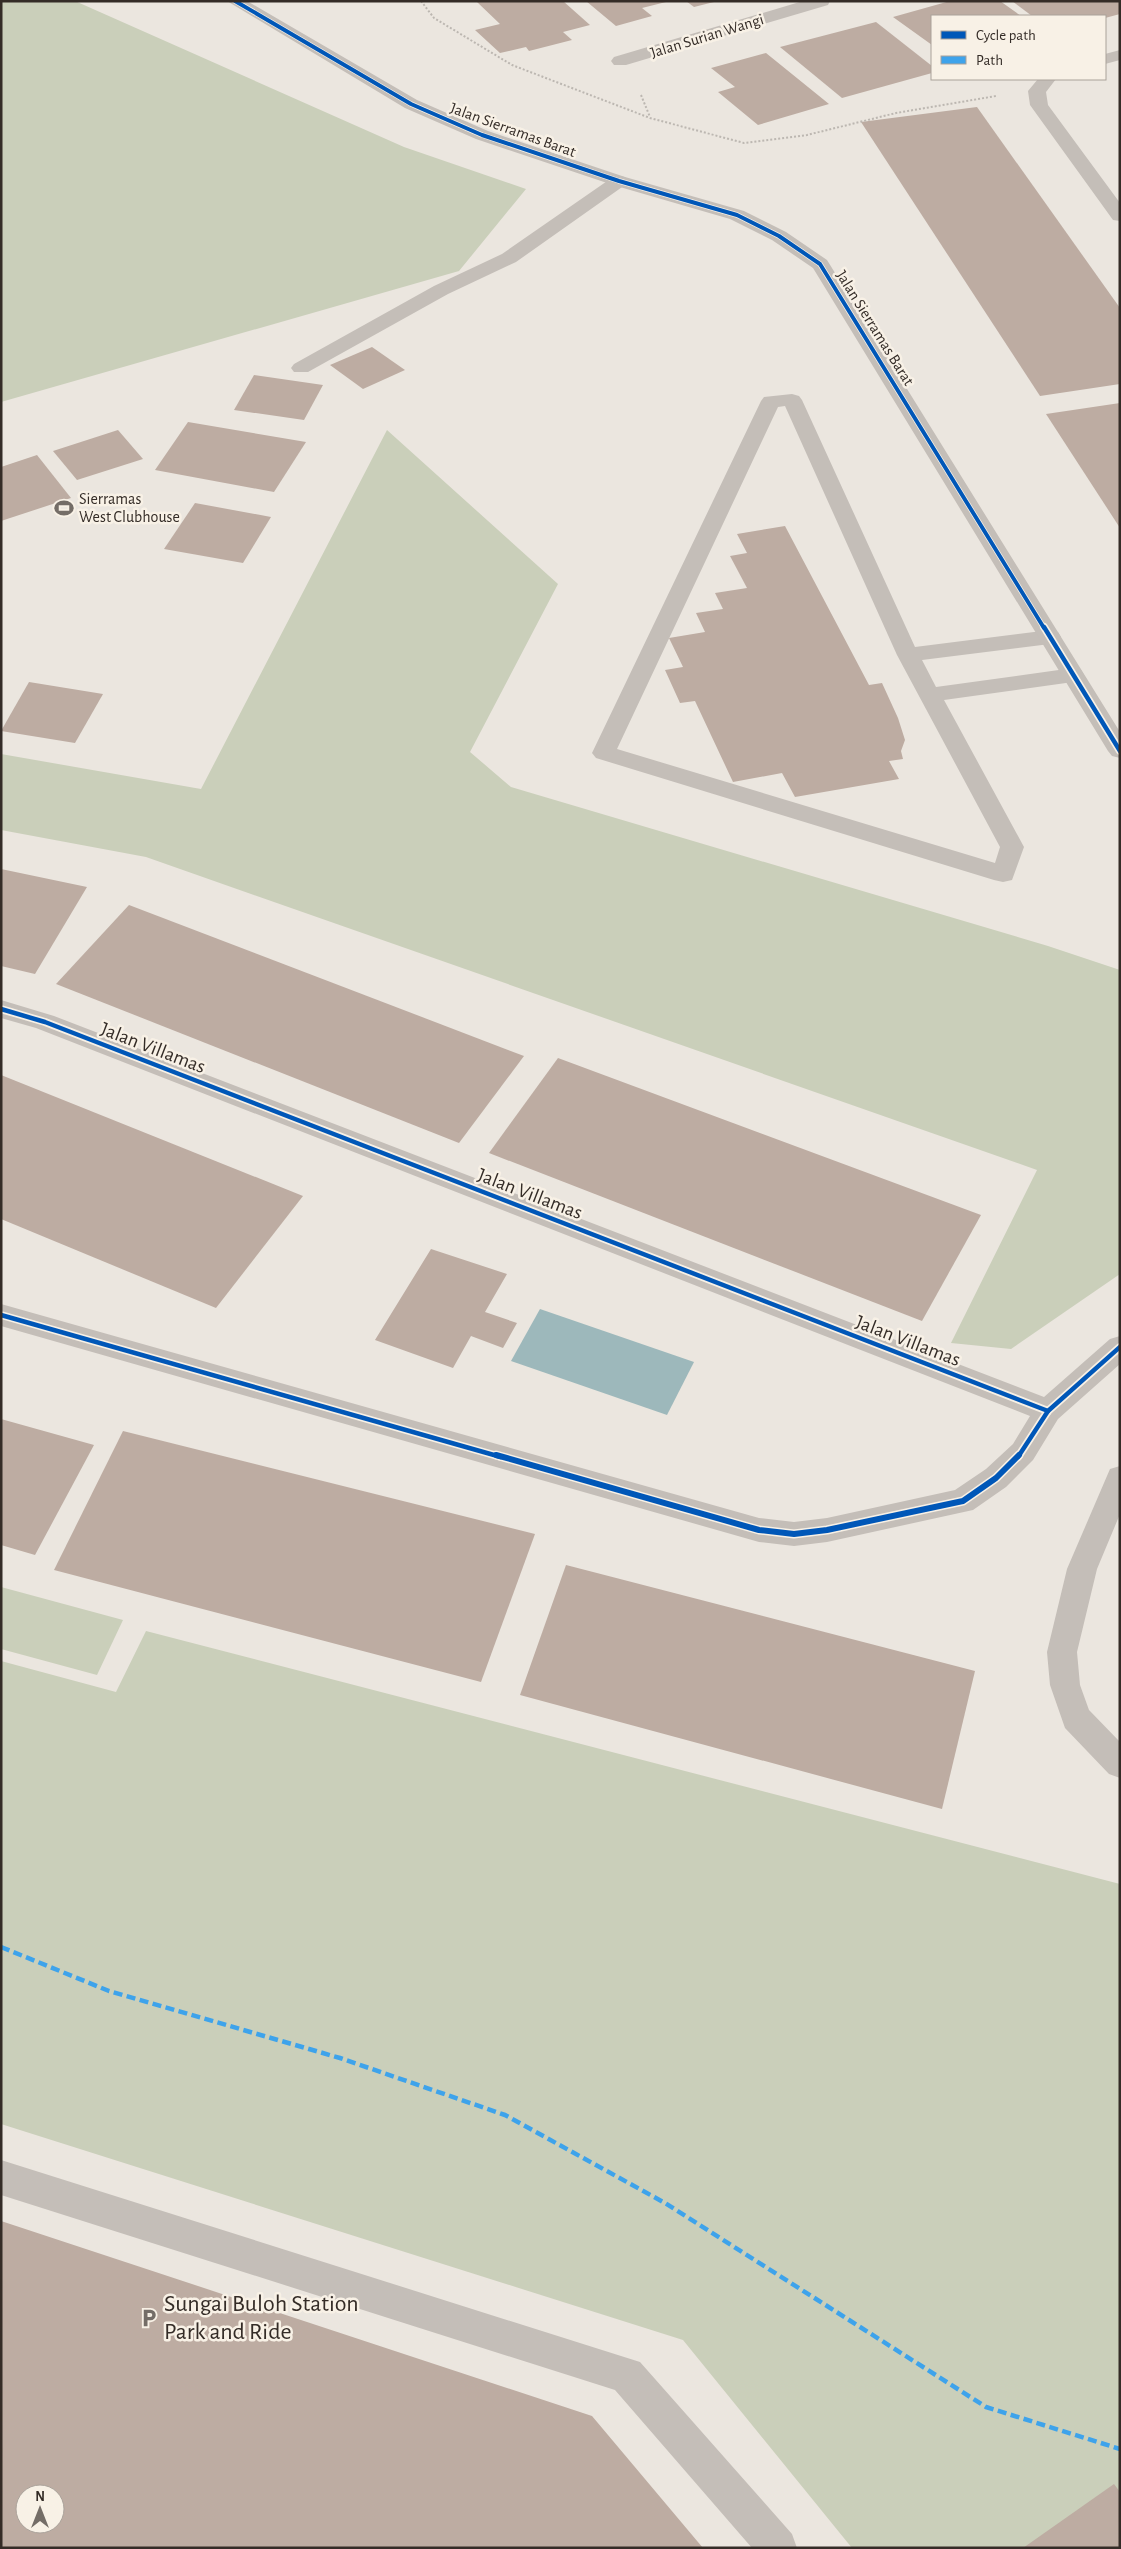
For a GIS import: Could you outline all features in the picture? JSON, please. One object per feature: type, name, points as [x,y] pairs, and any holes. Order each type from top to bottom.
[{"type":"street","name":"Jalan Sierramas Barat","points":[[235,1],[410,104],[482,135],[620,181],[736,215],[779,236],[820,264],[1120,751]]},
{"type":"street","name":"Jalan Surian Wangi","points":[[620,61],[822,1]]},
{"type":"street","points":[[1106,60],[1120,55]]},
{"type":"street","points":[[1042,85],[1039,105],[1120,216]]},
{"type":"street","points":[[301,368],[441,290],[509,258],[620,181]]},
{"type":"street","points":[[792,400],[908,656],[1012,847],[1003,874],[604,753],[771,401],[792,400]]},
{"type":"street","points":[[908,656],[1050,637]]},
{"type":"street","points":[[929,695],[1073,676]]},
{"type":"street","name":"Jalan Villamas","points":[[1,1009],[45,1022],[1048,1411]]},
{"type":"street","points":[[1,1315],[749,1528],[794,1534],[827,1530],[963,1501],[996,1478],[1023,1452],[1048,1411],[1120,1347]]},
{"type":"street","points":[[1120,1478],[1082,1569],[1062,1652],[1066,1685],[1076,1718],[1120,1764]]},
{"type":"street","points":[[1,2177],[627,2375],[778,2548]]},
{"type":"path","points":[[421,1],[434,18],[512,65],[650,118],[744,143],[806,135],[896,113],[1042,85]]},
{"type":"green space","points":[[1,1],[75,1],[404,147],[526,189],[459,271],[1,402]]},
{"type":"green space","points":[[387,430],[558,584],[470,752],[511,787],[1048,946],[1120,970],[1120,1274],[1011,1349],[951,1343],[1037,1170],[146,857],[1,830],[1,754],[201,789]]},
{"type":"green space","points":[[1,1587],[123,1620],[97,1675],[1,1649]]},
{"type":"green space","points":[[146,1631],[1120,1884],[1120,2548],[852,2548],[683,2340],[1,2124],[1,1661],[116,1692]]},
{"type":"water","points":[[540,1309],[694,1362],[667,1415],[511,1361]]},
{"type":"building","points":[[563,1],[590,25],[563,32],[572,40],[529,51],[526,47],[500,53],[475,30],[500,24],[477,2]]},
{"type":"building","points":[[586,1],[666,2],[642,8],[652,16],[616,26]]},
{"type":"building","points":[[686,1],[714,1],[714,2],[694,7]]},
{"type":"building","points":[[950,1],[1000,1],[1020,15],[931,15],[931,44],[893,17]]},
{"type":"building","points":[[1012,1],[1120,1],[1120,14],[1106,18],[1106,15],[1031,15]]},
{"type":"building","points":[[876,22],[931,65],[931,73],[842,98],[780,47]]},
{"type":"building","points":[[766,53],[829,104],[758,125],[718,92],[735,87],[711,68]]},
{"type":"building","points":[[977,107],[1120,308],[1120,384],[1040,396],[861,122]]},
{"type":"building","points":[[372,347],[405,370],[363,389],[330,365]]},
{"type":"building","points":[[254,375],[323,385],[304,420],[234,410]]},
{"type":"building","points":[[1120,403],[1120,528],[1046,414]]},
{"type":"building","points":[[188,422],[306,442],[274,492],[155,470]]},
{"type":"building","points":[[118,430],[143,459],[77,480],[53,451]]},
{"type":"building","points":[[37,455],[71,498],[1,521],[1,467]]},
{"type":"building","points":[[195,503],[271,517],[243,563],[164,549]]},
{"type":"building","points":[[785,526],[869,685],[882,683],[898,718],[905,740],[901,751],[903,759],[889,761],[899,779],[795,797],[782,773],[733,782],[695,701],[680,703],[665,670],[683,667],[669,638],[705,632],[696,613],[723,609],[715,593],[747,588],[730,556],[747,553],[737,534]]},
{"type":"building","points":[[29,682],[103,694],[75,743],[1,731]]},
{"type":"building","points":[[1,869],[87,887],[35,974],[1,966]]},
{"type":"building","points":[[129,905],[524,1056],[459,1143],[56,984]]},
{"type":"building","points":[[558,1058],[981,1215],[922,1321],[489,1153]]},
{"type":"building","points":[[1,1075],[303,1196],[216,1308],[1,1219]]},
{"type":"building","points":[[431,1249],[507,1274],[485,1312],[517,1323],[503,1348],[471,1336],[453,1368],[375,1340]]},
{"type":"building","points":[[1,1419],[94,1445],[35,1555],[1,1545]]},
{"type":"building","points":[[123,1431],[535,1534],[481,1682],[54,1570]]},
{"type":"building","points":[[566,1565],[975,1671],[942,1809],[520,1695]]},
{"type":"building","name":"Sungai Buloh Station Park and Ride","points":[[1,2221],[592,2416],[703,2548],[1,2548]]},
{"type":"building","points":[[1114,2484],[1120,2492],[1120,2548],[1023,2548]]},
{"type":"marked path","points":[[1,1947],[109,1991],[340,2058],[505,2115],[665,2203],[986,2407],[1120,2449]]},
{"type":"cycle path","points":[[235,1],[411,104],[482,135],[619,181],[737,215],[779,236],[820,264],[1120,751]]},
{"type":"cycle path","points":[[1,1009],[45,1022],[1048,1411]]},
{"type":"cycle path","points":[[1,1315],[759,1530],[794,1534],[827,1530],[963,1501],[996,1478],[1023,1452],[1048,1411],[1120,1347]]},
{"type":"place","name":"Sierramas West Clubhouse","points":[[64,508]]},
{"type":"place","name":"Sungai Buloh Station Park and Ride","points":[[149,2318]]}]
